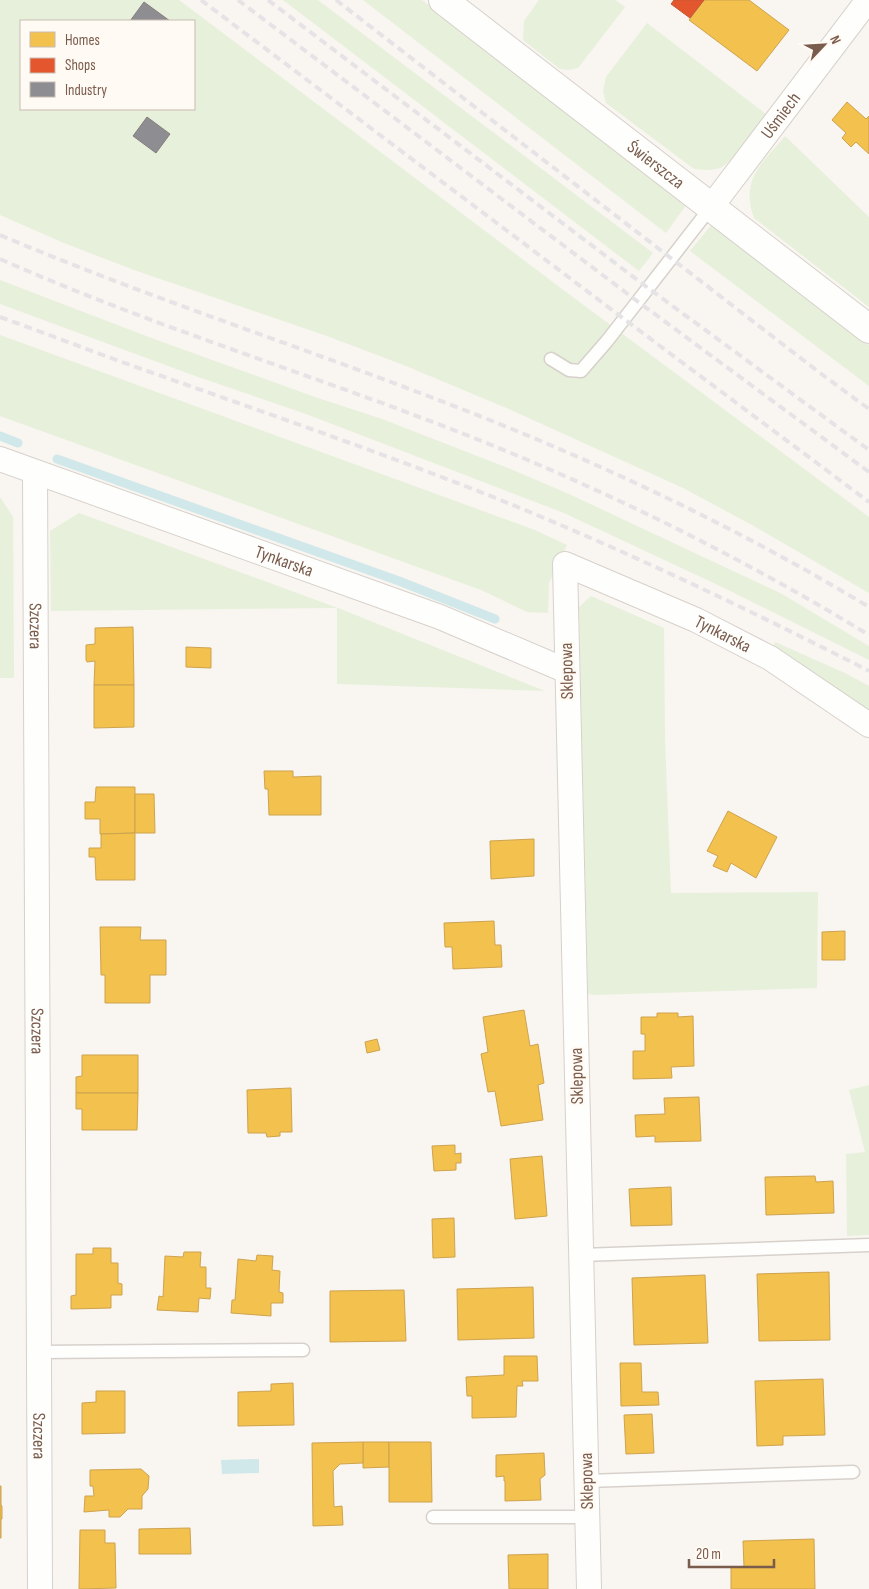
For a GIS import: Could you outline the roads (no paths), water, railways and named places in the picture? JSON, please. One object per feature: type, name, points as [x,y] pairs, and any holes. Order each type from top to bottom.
[{"type":"street","name":"Świerszcza","points":[[443,0],[869,329]]},
{"type":"street","name":"Uśmiech","points":[[711,207],[868,0]]},
{"type":"street","name":"Tynkarska","points":[[0,459],[431,614],[567,670]]},
{"type":"street","name":"Szczera","points":[[35,472],[40,1589]]},
{"type":"street","name":"Tynkarska","points":[[565,564],[696,620],[770,658],[869,725]]},
{"type":"street","name":"Sklepowa","points":[[565,564],[589,1589]]},
{"type":"lane","points":[[551,359],[569,370],[581,372],[711,207]]},
{"type":"lane","points":[[581,1255],[869,1244]]},
{"type":"lane","points":[[38,1352],[303,1350]]},
{"type":"lane","points":[[587,1481],[853,1472]]},
{"type":"lane","points":[[433,1516],[588,1517]]},
{"type":"water","points":[[259,1459],[259,1473],[222,1474],[221,1460]]},
{"type":"waterway","points":[[0,436],[18,443]]},
{"type":"waterway","points":[[57,459],[399,581],[495,619]]},
{"type":"railway","points":[[201,0],[869,502]]},
{"type":"railway","points":[[238,0],[637,301],[869,472]]},
{"type":"railway","points":[[268,0],[648,288],[869,450]]},
{"type":"railway","points":[[336,0],[869,409]]},
{"type":"railway","points":[[0,235],[114,281],[402,386],[565,451],[668,498],[770,550],[869,607]]},
{"type":"railway","points":[[0,259],[111,305],[395,408],[559,473],[717,549],[869,635]]},
{"type":"railway","points":[[0,317],[356,445],[488,495],[585,535],[775,624],[869,671]]}]
